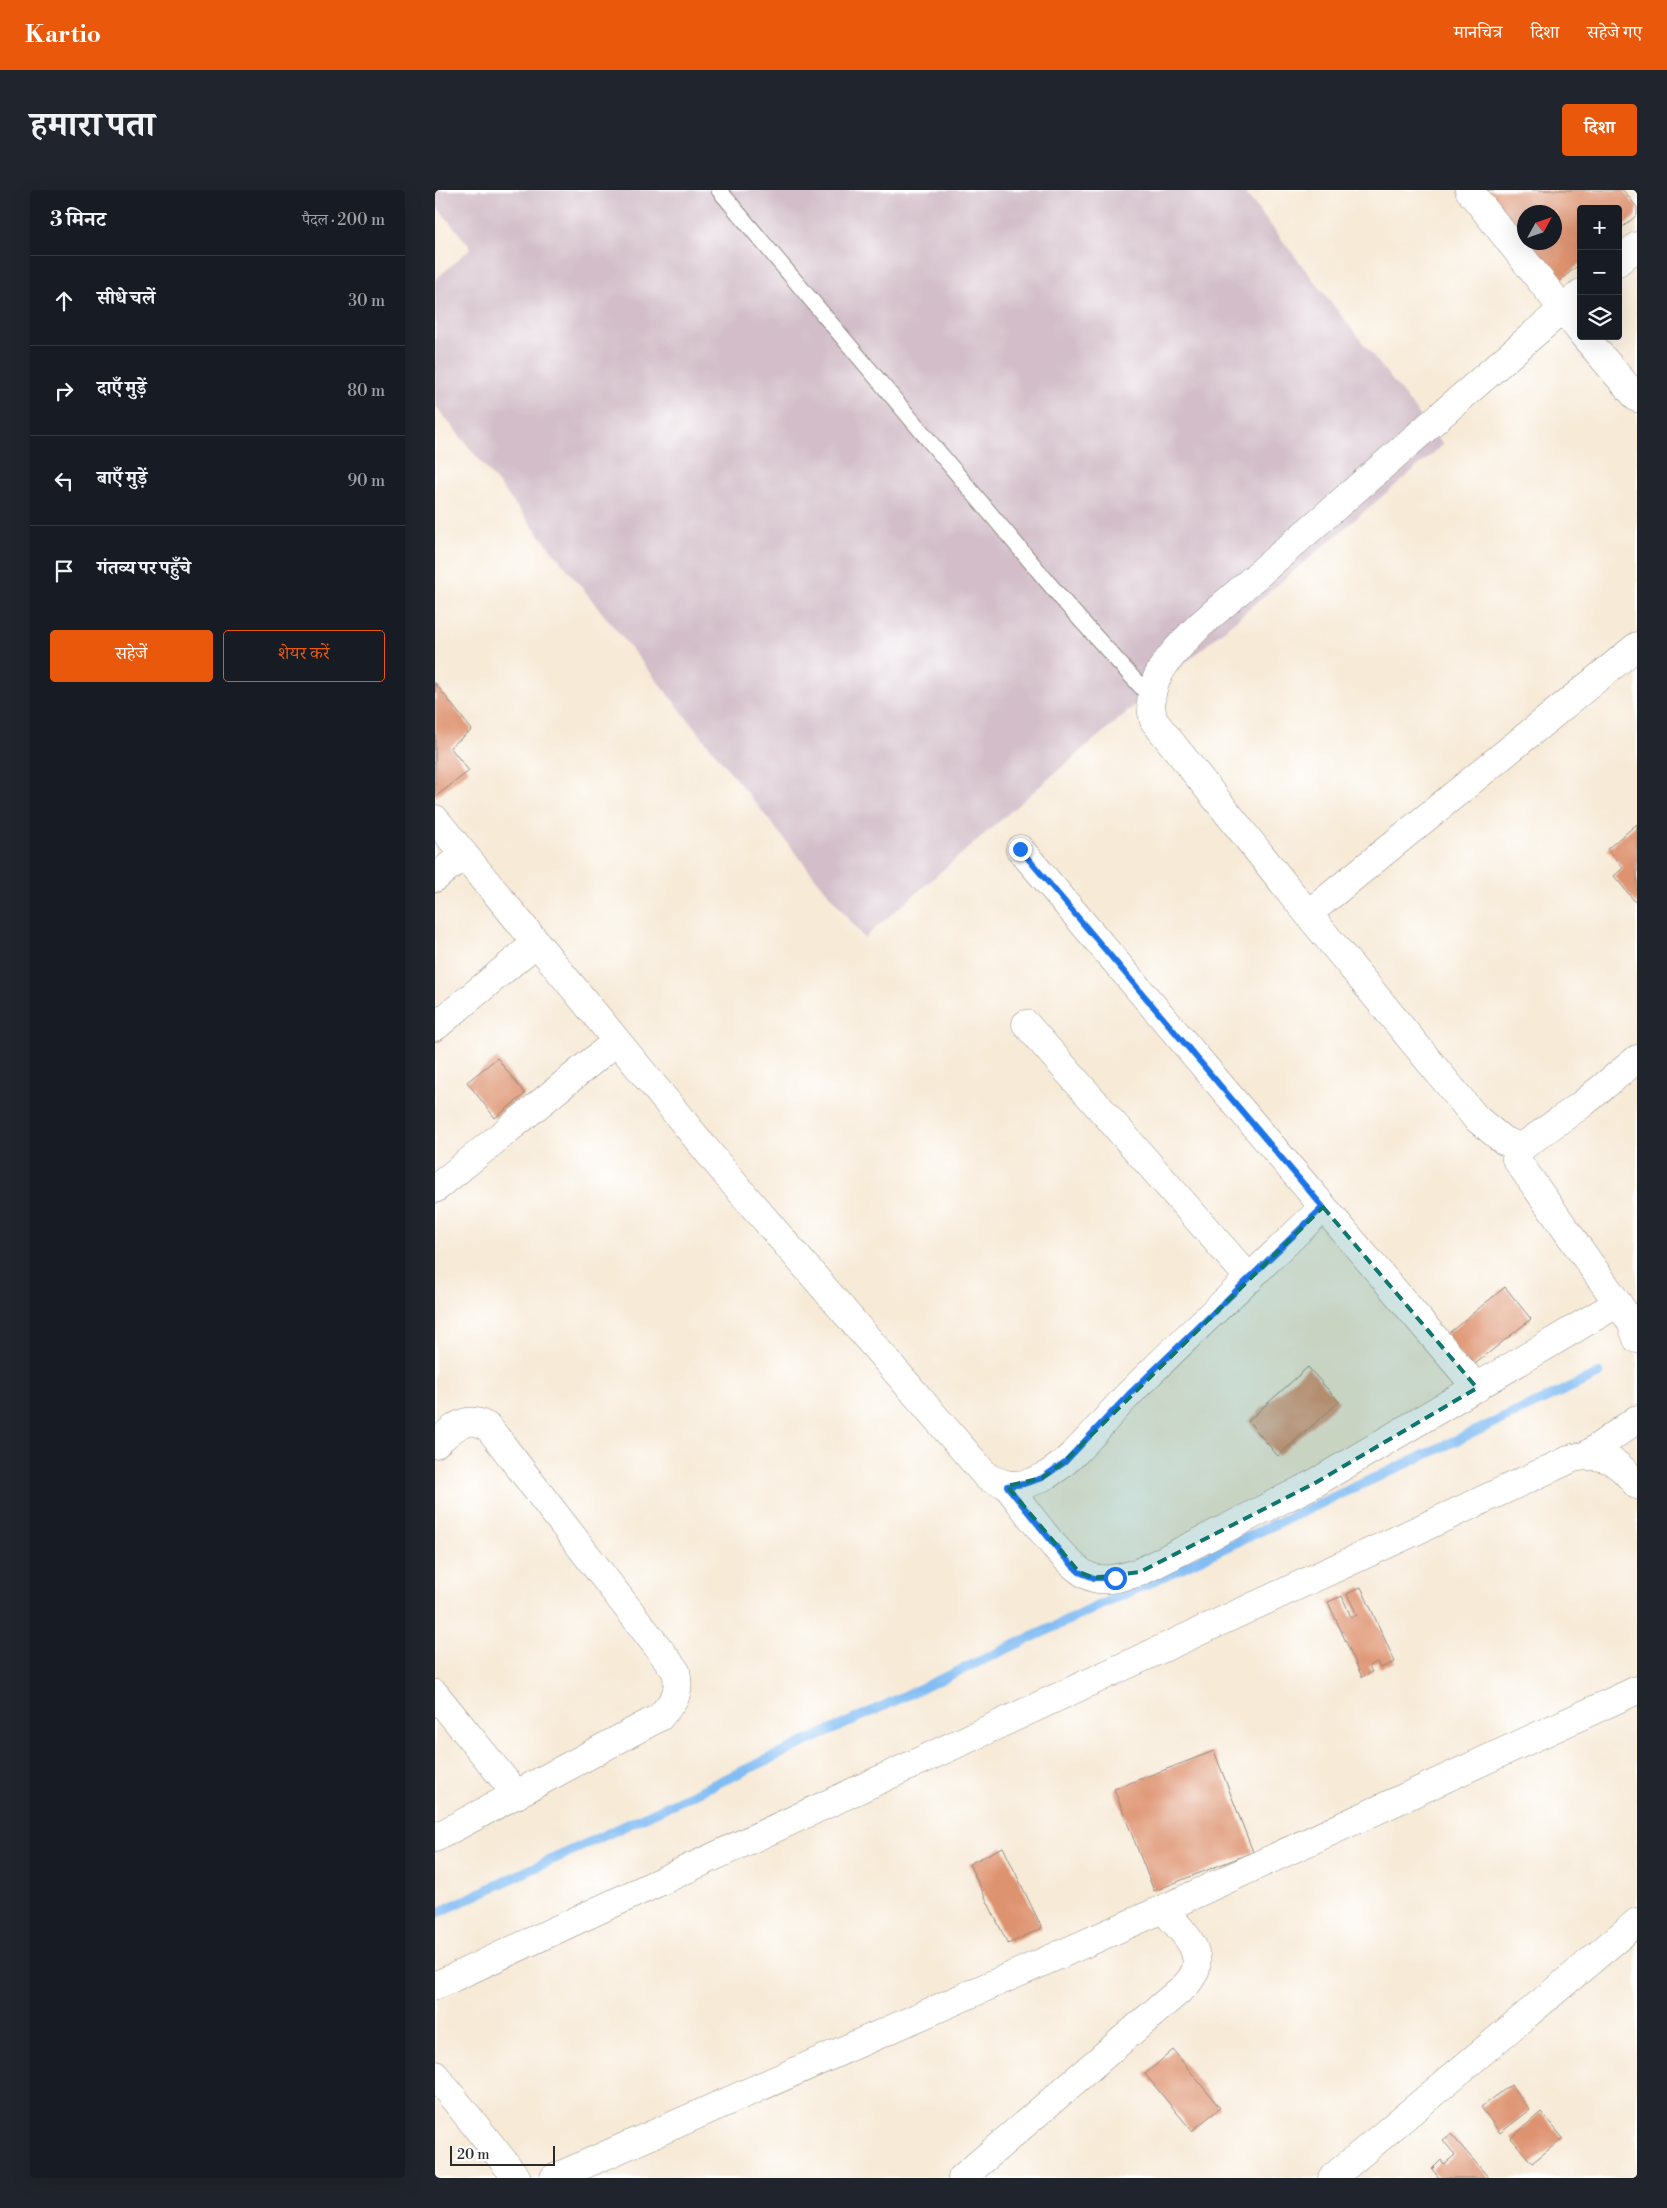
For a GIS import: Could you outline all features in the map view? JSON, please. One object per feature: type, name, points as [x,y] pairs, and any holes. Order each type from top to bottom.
[{"type":"street","points":[[1469,190],[1571,301],[1577,320]]},
{"type":"street","points":[[1622,259],[1637,246]]},
{"type":"street","points":[[1522,1147],[1504,1141],[1476,1118],[1308,914],[1154,721],[1150,709],[1155,682],[1165,663],[1199,626],[1571,301]]},
{"type":"street","points":[[1587,340],[1637,398]]},
{"type":"street","points":[[1308,914],[1637,646]]},
{"type":"street","points":[[435,819],[731,1180],[987,1477],[1007,1486],[1065,1558],[1079,1572],[1094,1578],[1115,1578],[1140,1572],[1315,1483],[1477,1388],[1631,1323],[1515,1160],[1522,1147],[1581,1105],[1637,1059]]},
{"type":"street","points":[[1020,849],[1477,1388]]},
{"type":"street","points":[[435,878],[463,854]]},
{"type":"street","points":[[435,1026],[536,943]]},
{"type":"street","points":[[1026,1024],[1249,1279]]},
{"type":"street","points":[[435,1189],[617,1041]]},
{"type":"street","points":[[1007,1486],[1024,1484],[1042,1478],[1065,1462],[1129,1394],[1323,1207]]},
{"type":"street","points":[[1587,1455],[1637,1420]]},
{"type":"street","points":[[435,1444],[467,1421],[479,1421],[489,1428],[676,1672],[679,1683],[677,1694],[659,1717],[435,1838]]},
{"type":"street","points":[[435,1986],[1573,1458],[1587,1455],[1610,1459],[1621,1466],[1637,1485]]},
{"type":"street","points":[[554,2178],[1163,1909],[1637,1690]]},
{"type":"street","points":[[435,1694],[517,1795]]},
{"type":"street","points":[[962,2178],[1186,1985],[1196,1970],[1197,1958],[1190,1941],[1163,1909]]},
{"type":"street","points":[[1332,2178],[1637,1922]]},
{"type":"street","points":[[435,2075],[517,2178]]},
{"type":"lane","points":[[719,190],[1067,605],[1151,698]]},
{"type":"highlighted area","points":[[1323,1207],[1477,1388],[1315,1483],[1140,1572],[1094,1578],[1079,1572],[1007,1486],[1042,1478],[1065,1461]]},
{"type":"shaded area","points":[[435,190],[1243,190],[1443,445],[1062,767],[864,938],[435,405],[435,280],[471,248],[435,204]]},
{"type":"building","points":[[1470,190],[1623,190],[1637,207],[1637,215],[1622,228],[1622,205],[1577,205],[1577,266],[1552,287],[1521,250],[1562,250],[1562,205],[1517,205],[1517,246]]},
{"type":"building","points":[[435,683],[472,730],[450,747],[469,771],[435,797]]},
{"type":"building","points":[[1637,824],[1637,904],[1614,876],[1623,868],[1607,849]]},
{"type":"building","points":[[497,1058],[525,1094],[495,1118],[467,1082]]},
{"type":"building","points":[[1505,1287],[1531,1319],[1470,1368],[1445,1336]]},
{"type":"building","points":[[1308,1367],[1339,1402],[1278,1456],[1248,1421]]},
{"type":"building","points":[[1361,1587],[1395,1662],[1380,1668],[1377,1662],[1369,1666],[1372,1672],[1362,1677],[1328,1602],[1342,1596],[1351,1617],[1357,1615],[1347,1594]]},
{"type":"building","points":[[1214,1751],[1253,1852],[1154,1891],[1114,1789]]},
{"type":"building","points":[[1003,1847],[1042,1928],[1008,1944],[969,1864]]},
{"type":"building","points":[[1173,2050],[1220,2108],[1192,2131],[1145,2074]]},
{"type":"building","points":[[1511,2085],[1530,2110],[1500,2133],[1481,2107]]},
{"type":"building","points":[[1541,2112],[1563,2138],[1532,2163],[1511,2138]]},
{"type":"building","points":[[1451,2134],[1489,2178],[1439,2178],[1432,2169],[1441,2160],[1444,2164],[1455,2155],[1443,2140]]},
{"type":"waterway","points":[[435,1914],[1599,1374]]},
{"type":"route","points":[[1020,849],[1323,1207],[1129,1394],[1065,1462],[1042,1478],[1024,1484],[1007,1486],[1065,1558],[1079,1572],[1094,1578],[1115,1578]]}]
